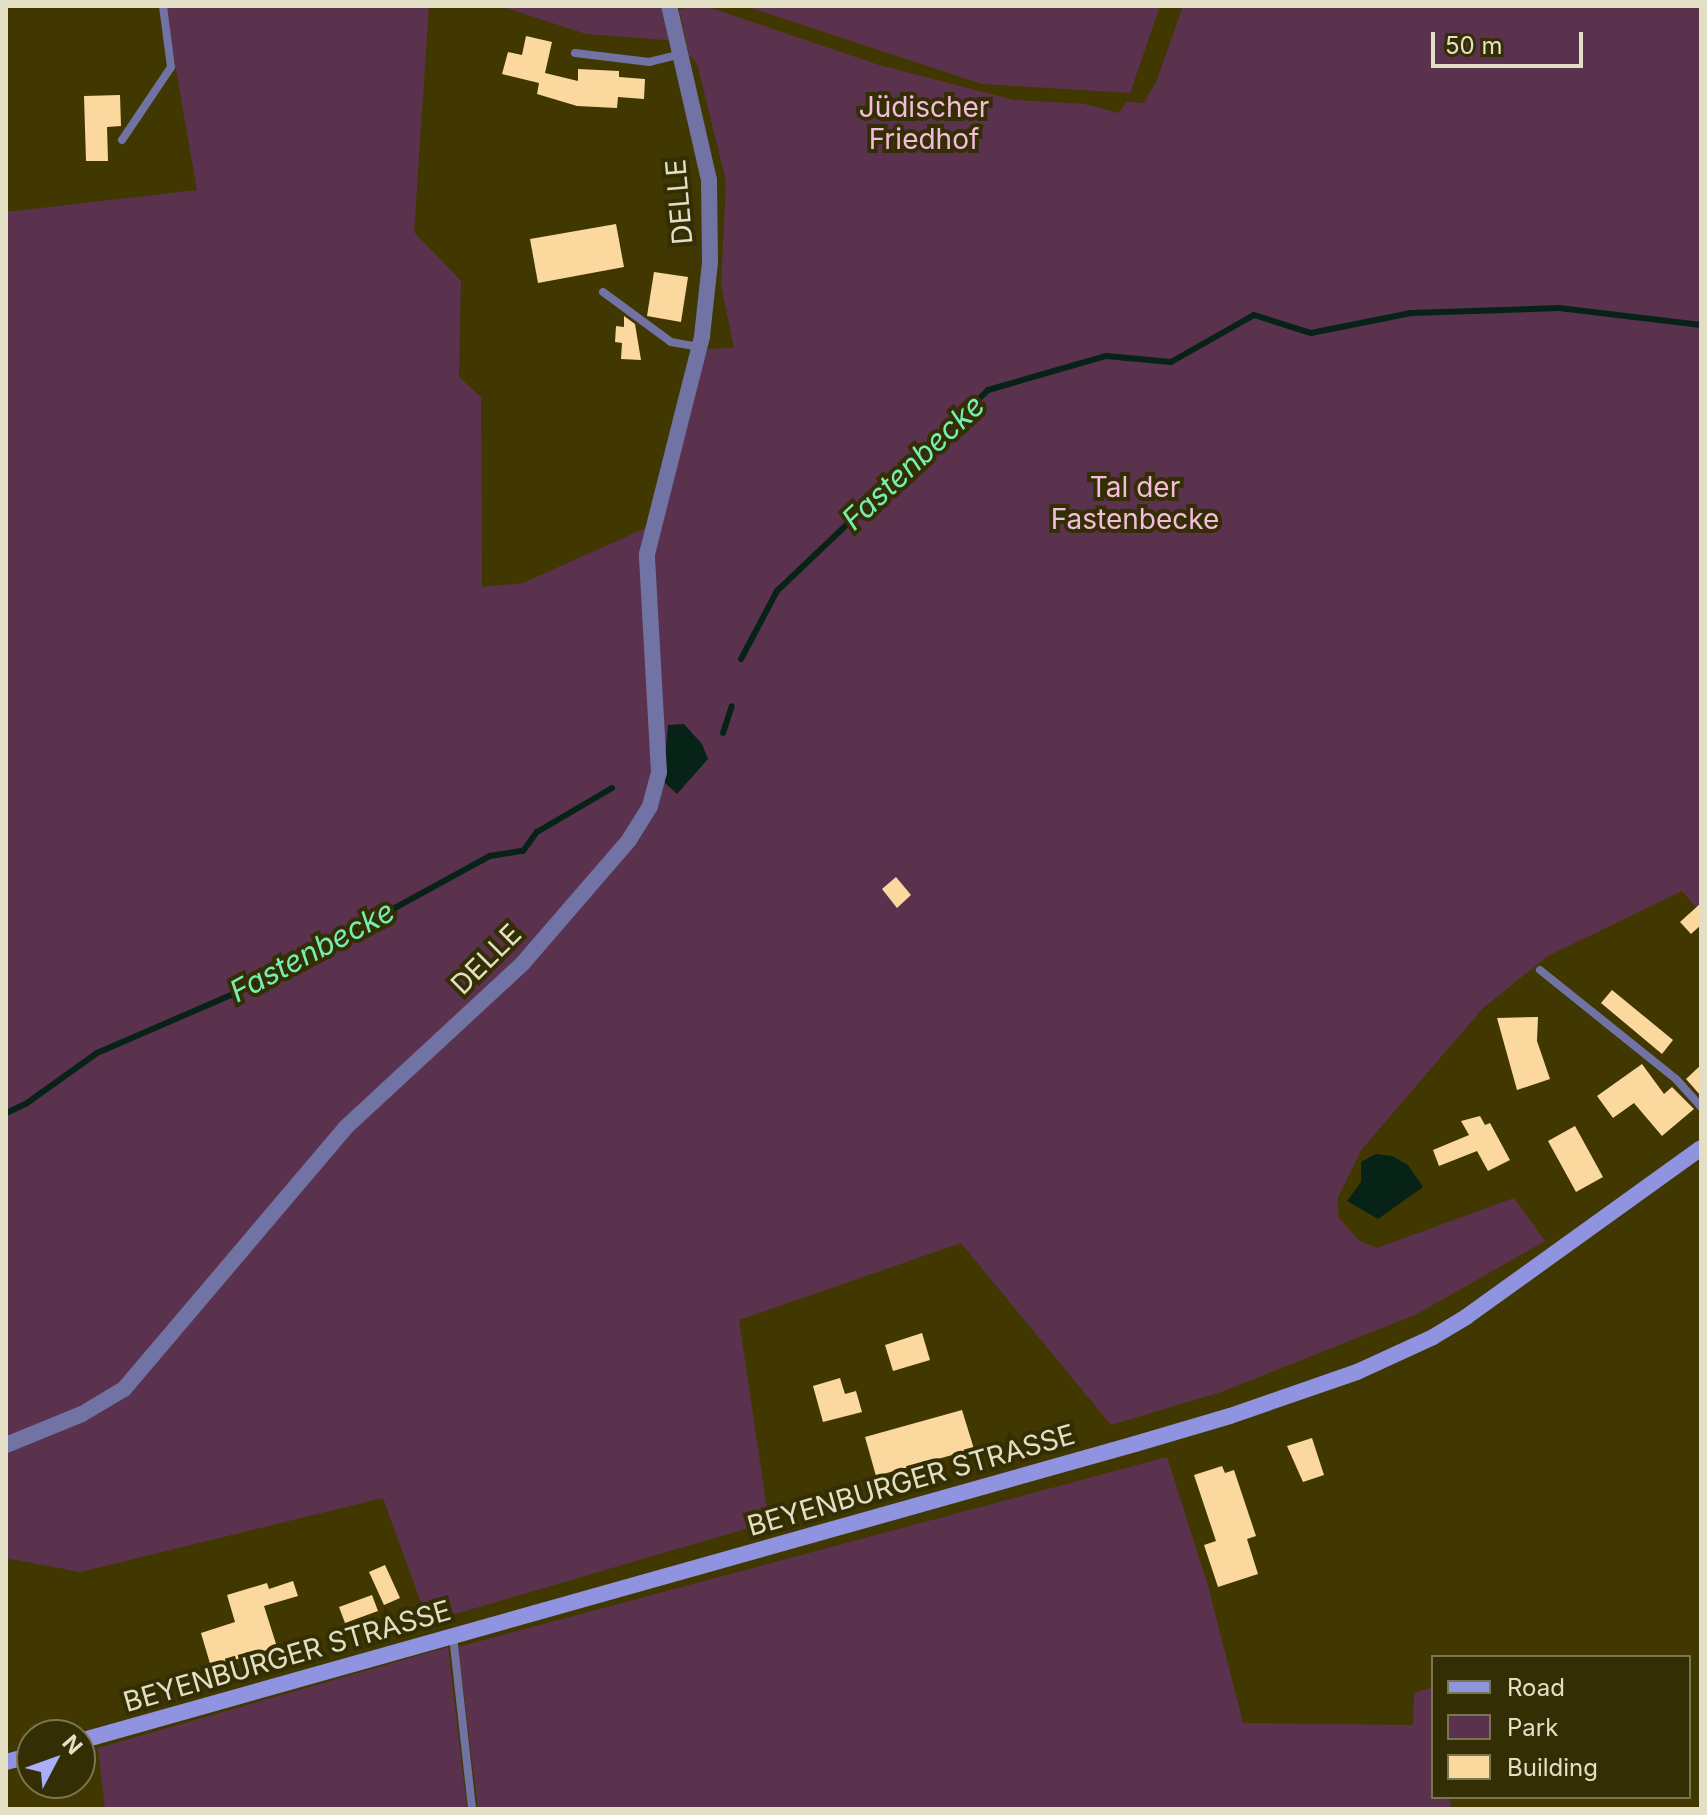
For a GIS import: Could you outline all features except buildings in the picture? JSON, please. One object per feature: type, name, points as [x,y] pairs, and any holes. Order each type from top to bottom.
[{"type":"main road","name":"BEYENBURGER STRASSE","points":[[96,1736],[1203,1424],[1357,1372],[1421,1343],[1466,1317],[1701,1148]]},
{"type":"street","name":"DELLE","points":[[6,1445],[82,1414],[124,1389],[345,1128],[523,963],[629,840],[650,806],[659,772],[647,554],[699,347],[710,262],[709,180],[669,6]]},
{"type":"lane","points":[[122,140],[171,67],[163,6]]},
{"type":"lane","points":[[575,53],[649,62],[680,53]]},
{"type":"lane","points":[[603,292],[671,342],[699,347]]},
{"type":"lane","points":[[1540,970],[1676,1079],[1701,1107]]},
{"type":"lane","points":[[453,1636],[472,1809]]},
{"type":"green space","points":[[165,6],[429,6],[414,232],[461,281],[459,377],[481,397],[482,587],[523,583],[659,522],[704,349],[734,348],[721,285],[726,181],[697,63],[689,55],[679,9],[705,6],[879,65],[1014,100],[1084,104],[1119,113],[1126,102],[1144,103],[1157,80],[1183,6],[1701,6],[1701,913],[1682,891],[1548,956],[1483,1008],[1362,1149],[1337,1199],[1339,1218],[1358,1240],[1377,1248],[1514,1198],[1545,1241],[1417,1314],[1221,1392],[1111,1425],[961,1243],[739,1320],[769,1522],[428,1622],[383,1498],[80,1572],[6,1558],[6,212],[197,190]]},
{"type":"green space","points":[[500,6],[672,6],[678,41],[586,34]]},
{"type":"green space","points":[[745,6],[1160,6],[1130,93],[982,84]]},
{"type":"green space","points":[[1167,1457],[1209,1589],[1243,1723],[1413,1725],[1414,1693],[1431,1688],[1431,1799],[1450,1799],[1451,1809],[478,1809],[458,1647]]},
{"type":"green space","points":[[448,1647],[467,1809],[105,1809],[98,1748]]},
{"type":"shaded area","points":[[684,724],[702,744],[708,759],[677,794],[663,781],[668,725]]},
{"type":"shaded area","points":[[1376,1154],[1392,1156],[1408,1165],[1423,1187],[1378,1219],[1347,1201],[1361,1182],[1361,1162]]},
{"type":"waterway","name":"Fastenbecke","points":[[741,659],[777,591],[988,390],[1106,356],[1171,362],[1254,315],[1311,333],[1411,313],[1559,308],[1701,325]]},
{"type":"waterway","name":"Fastenbecke","points":[[723,733],[732,706]]},
{"type":"waterway","name":"Fastenbecke","points":[[6,1113],[27,1103],[97,1053],[254,985],[490,856],[523,851],[537,832],[612,788]]},
{"type":"park label","name":"Jüdischer Friedhof","points":[[924,123]]},
{"type":"park label","name":"Tal der Fastenbecke","points":[[1135,503]]}]
